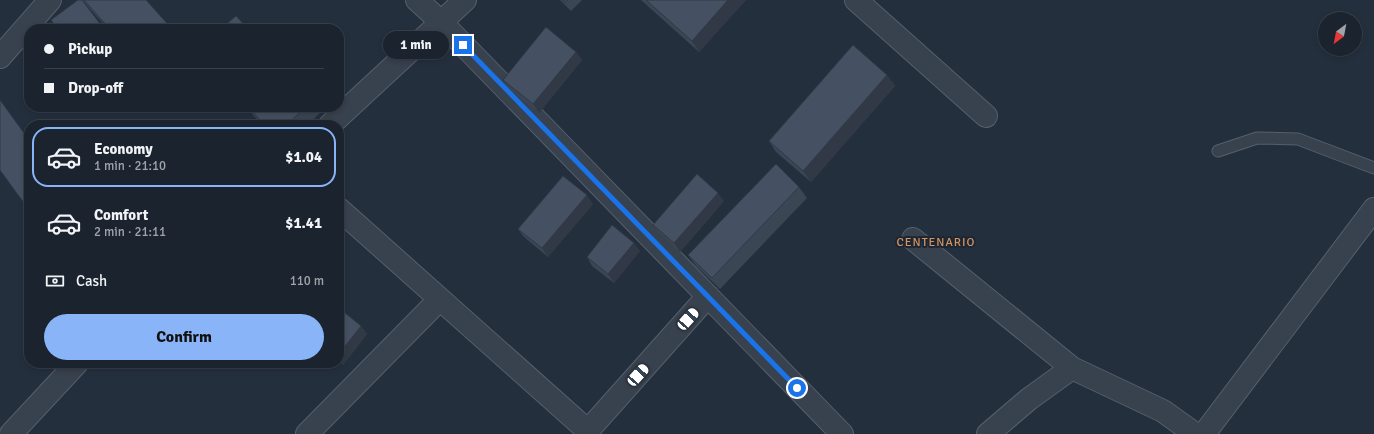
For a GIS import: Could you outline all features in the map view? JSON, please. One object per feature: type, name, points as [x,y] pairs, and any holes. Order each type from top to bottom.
[{"type":"street","points":[[29,24],[50,0]]},
{"type":"street","points":[[417,0],[441,22],[842,434]]},
{"type":"street","points":[[335,120],[465,0]]},
{"type":"street","points":[[856,0],[986,116]]},
{"type":"street","points":[[0,57],[24,30]]},
{"type":"street","points":[[1204,434],[1374,208]]},
{"type":"street","points":[[344,213],[587,432],[708,296]]},
{"type":"street","points":[[913,239],[1072,368],[1163,411],[1195,434]]},
{"type":"street","points":[[307,434],[440,299]]},
{"type":"street","points":[[22,430],[74,368]]},
{"type":"street","points":[[988,434],[1029,399],[1072,368]]},
{"type":"lane","points":[[1218,151],[1257,138],[1298,139],[1374,168]]},
{"type":"building","points":[[78,0],[82,0],[100,24],[54,24],[51,20]]},
{"type":"building","points":[[84,0],[146,0],[168,24],[106,24]]},
{"type":"building","points":[[646,0],[728,0],[692,41]]},
{"type":"building","points":[[236,16],[243,24],[227,24]]},
{"type":"building","points":[[546,27],[576,52],[533,104],[503,80]]},
{"type":"building","points":[[853,45],[887,75],[803,171],[769,141]]},
{"type":"building","points":[[0,100],[24,133],[24,203],[0,170]]},
{"type":"building","points":[[253,112],[300,112],[292,120],[260,120]]},
{"type":"building","points":[[776,164],[799,187],[712,278],[688,255]]},
{"type":"building","points":[[697,174],[718,193],[674,243],[653,225]]},
{"type":"building","points":[[563,176],[587,195],[542,248],[518,229]]},
{"type":"building","points":[[612,225],[634,243],[608,274],[587,257]]},
{"type":"building","points":[[344,312],[361,326],[344,348]]},
{"type":"district","name":"CENTENARIO","points":[[936,242]]},
{"type":"route","points":[[463,45],[797,388]]}]
